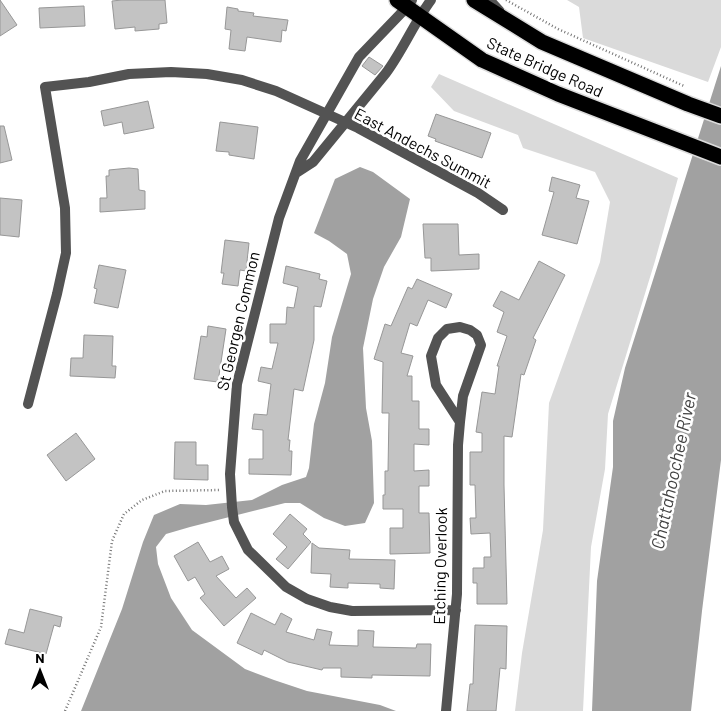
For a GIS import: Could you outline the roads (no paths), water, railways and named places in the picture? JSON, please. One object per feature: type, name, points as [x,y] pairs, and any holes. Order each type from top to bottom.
[{"type":"highway","name":"State Bridge Road","points":[[474,0],[542,42],[688,104],[721,116]]},
{"type":"highway","name":"State Bridge Road","points":[[409,6],[482,60],[558,94],[721,157]]},
{"type":"street","name":"St Georgen Common","points":[[431,0],[409,6],[359,58],[300,161],[279,218],[237,384],[230,474],[234,522],[248,550],[286,587],[307,599],[330,607],[352,611],[456,610]]},
{"type":"street","name":"St Georgen Common","points":[[296,173],[314,162],[396,59],[409,6]]},
{"type":"street","name":"East Andechs Summit","points":[[28,404],[66,253],[65,208],[45,87],[89,82],[129,74],[171,72],[207,74],[242,80],[276,91],[358,128],[478,193],[503,210]]},
{"type":"street","name":"Etching Overlook","points":[[446,711],[457,594],[457,478],[460,422],[463,396],[481,345],[477,336],[470,330],[460,327],[447,329],[438,338],[431,356],[436,385],[460,422]]},
{"type":"lane","points":[[491,0],[509,22]]},
{"type":"water","name":"Chattahoochee River","points":[[721,66],[721,460],[691,711],[592,711],[597,581],[613,467],[613,421],[625,368]]},
{"type":"water","points":[[360,167],[373,172],[410,199],[401,237],[384,267],[373,299],[363,348],[366,408],[372,441],[374,503],[365,523],[345,526],[324,518],[300,503],[285,503],[166,534],[156,547],[158,564],[171,598],[192,630],[245,669],[307,691],[380,705],[396,711],[81,711],[122,609],[143,542],[154,515],[180,504],[206,505],[252,500],[282,485],[306,477],[309,468],[314,424],[325,383],[332,337],[351,274],[347,254],[314,233],[335,179]]}]
